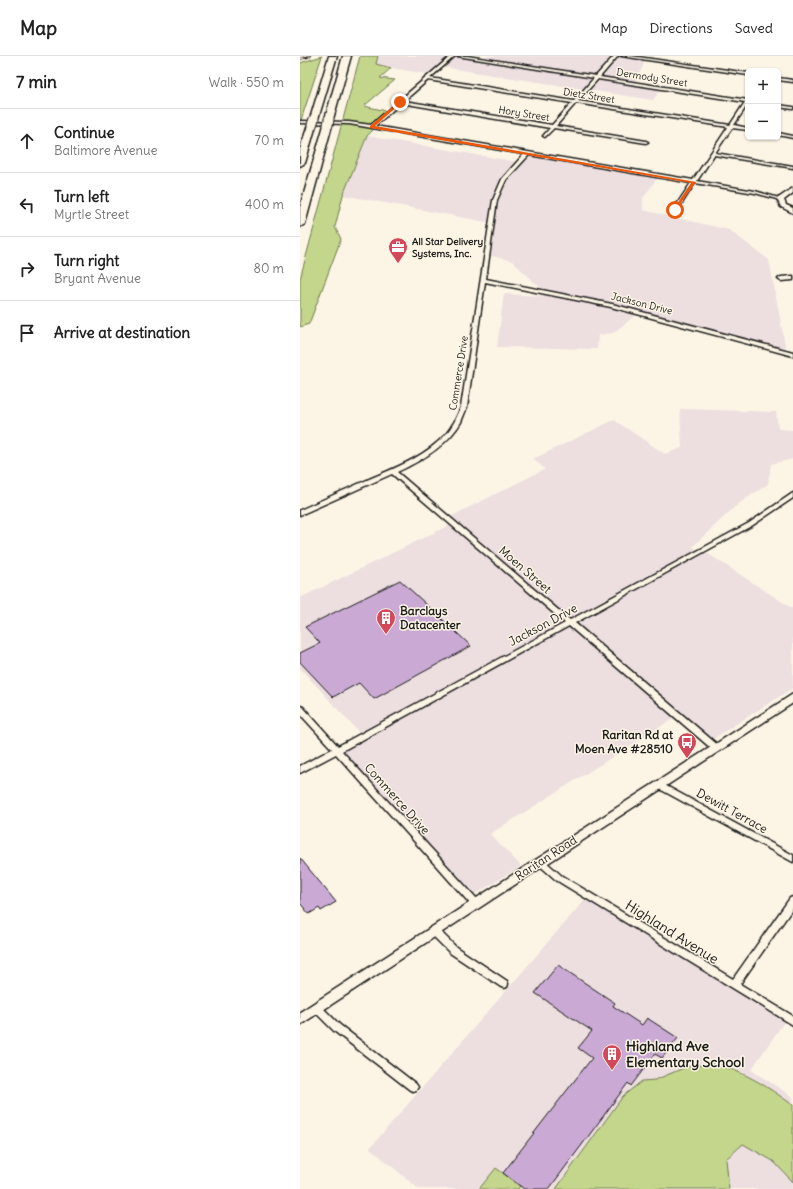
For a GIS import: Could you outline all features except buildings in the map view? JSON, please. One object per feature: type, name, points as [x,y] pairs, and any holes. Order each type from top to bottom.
[{"type":"highway","points":[[300,162],[333,56]]},
{"type":"highway","points":[[300,224],[346,59]]},
{"type":"main road","points":[[793,190],[780,199],[783,206],[793,211]]},
{"type":"main road","name":"Raritan Road","points":[[300,1019],[793,698]]},
{"type":"street","points":[[372,127],[453,56]]},
{"type":"street","name":"Dermody Street","points":[[459,56],[745,101]]},
{"type":"street","points":[[545,136],[616,56]]},
{"type":"street","points":[[623,56],[745,74]]},
{"type":"street","name":"Dietz Street","points":[[427,79],[745,129]]},
{"type":"street","points":[[781,79],[793,81]]},
{"type":"street","name":"Hory Street","points":[[400,102],[646,142]]},
{"type":"street","points":[[675,210],[746,104]]},
{"type":"street","points":[[781,106],[793,108]]},
{"type":"street","points":[[300,122],[341,122],[759,193],[780,199]]},
{"type":"street","points":[[781,135],[793,137]]},
{"type":"street","name":"Commerce Drive","points":[[300,513],[416,460],[436,447],[452,432],[462,415],[496,196],[504,180],[527,154]]},
{"type":"street","points":[[713,154],[793,167]]},
{"type":"street","points":[[781,279],[793,278]]},
{"type":"street","name":"Jackson Drive","points":[[484,280],[612,306],[793,354]]},
{"type":"street","name":"Moen Street","points":[[392,471],[716,748]]},
{"type":"street","name":"Jackson Drive","points":[[300,770],[336,749],[570,624],[750,524],[793,495]]},
{"type":"street","name":"Commerce Drive","points":[[300,709],[476,904]]},
{"type":"street","name":"Dewitt Terrace","points":[[659,785],[793,859]]},
{"type":"street","name":"Highland Avenue","points":[[541,862],[559,878],[793,1021]]},
{"type":"street","points":[[734,986],[793,901]]},
{"type":"street","points":[[434,932],[453,950],[504,984]]},
{"type":"street","points":[[317,1008],[337,1028],[413,1087]]},
{"type":"shaded area","points":[[378,56],[624,56],[646,59],[635,83],[662,88],[653,100],[442,67],[433,75],[375,64]]},
{"type":"shaded area","points":[[367,136],[523,163],[530,155],[658,177],[643,198],[643,210],[729,230],[769,260],[786,350],[640,312],[613,333],[598,335],[597,349],[497,347],[504,294],[542,296],[544,291],[512,261],[488,255],[492,223],[343,195]]},
{"type":"shaded area","points":[[680,409],[776,412],[778,429],[793,430],[793,459],[771,464],[768,484],[738,504],[692,547],[710,555],[793,609],[793,688],[711,740],[679,715],[490,834],[521,866],[466,900],[337,753],[364,738],[300,668],[300,598],[452,524],[448,518],[545,469],[533,459],[614,420],[665,454],[682,448]]},
{"type":"shaded area","points":[[587,897],[786,1019],[751,1070],[793,1097],[793,1189],[419,1189],[370,1148]]},
{"type":"green space","points":[[322,56],[300,123],[300,63]]},
{"type":"green space","points":[[360,56],[378,56],[376,64],[391,68],[380,78],[395,80],[364,106],[391,112],[367,136],[343,195],[335,227],[341,239],[309,324],[300,327],[300,279]]},
{"type":"green space","points":[[713,1064],[725,1067],[755,1080],[793,1105],[793,1182],[773,1161],[743,1144],[726,1159],[729,1189],[556,1189],[623,1096],[642,1081],[655,1080],[686,1067]]},
{"type":"green space","points":[[496,1168],[520,1186],[518,1189],[479,1189]]},
{"type":"railway","points":[[300,59],[310,56]]},
{"type":"place","name":"All Star Delivery Systems, Inc.","points":[[398,264]]},
{"type":"place","name":"Barclays Datacenter","points":[[386,635]]},
{"type":"place","name":"Raritan Rd at Moen Ave #28510","points":[[687,759]]},
{"type":"place","name":"Highland Ave Elementary School","points":[[612,1071]]},
{"type":"route","points":[[400,102],[372,127],[694,182],[675,210]]}]
